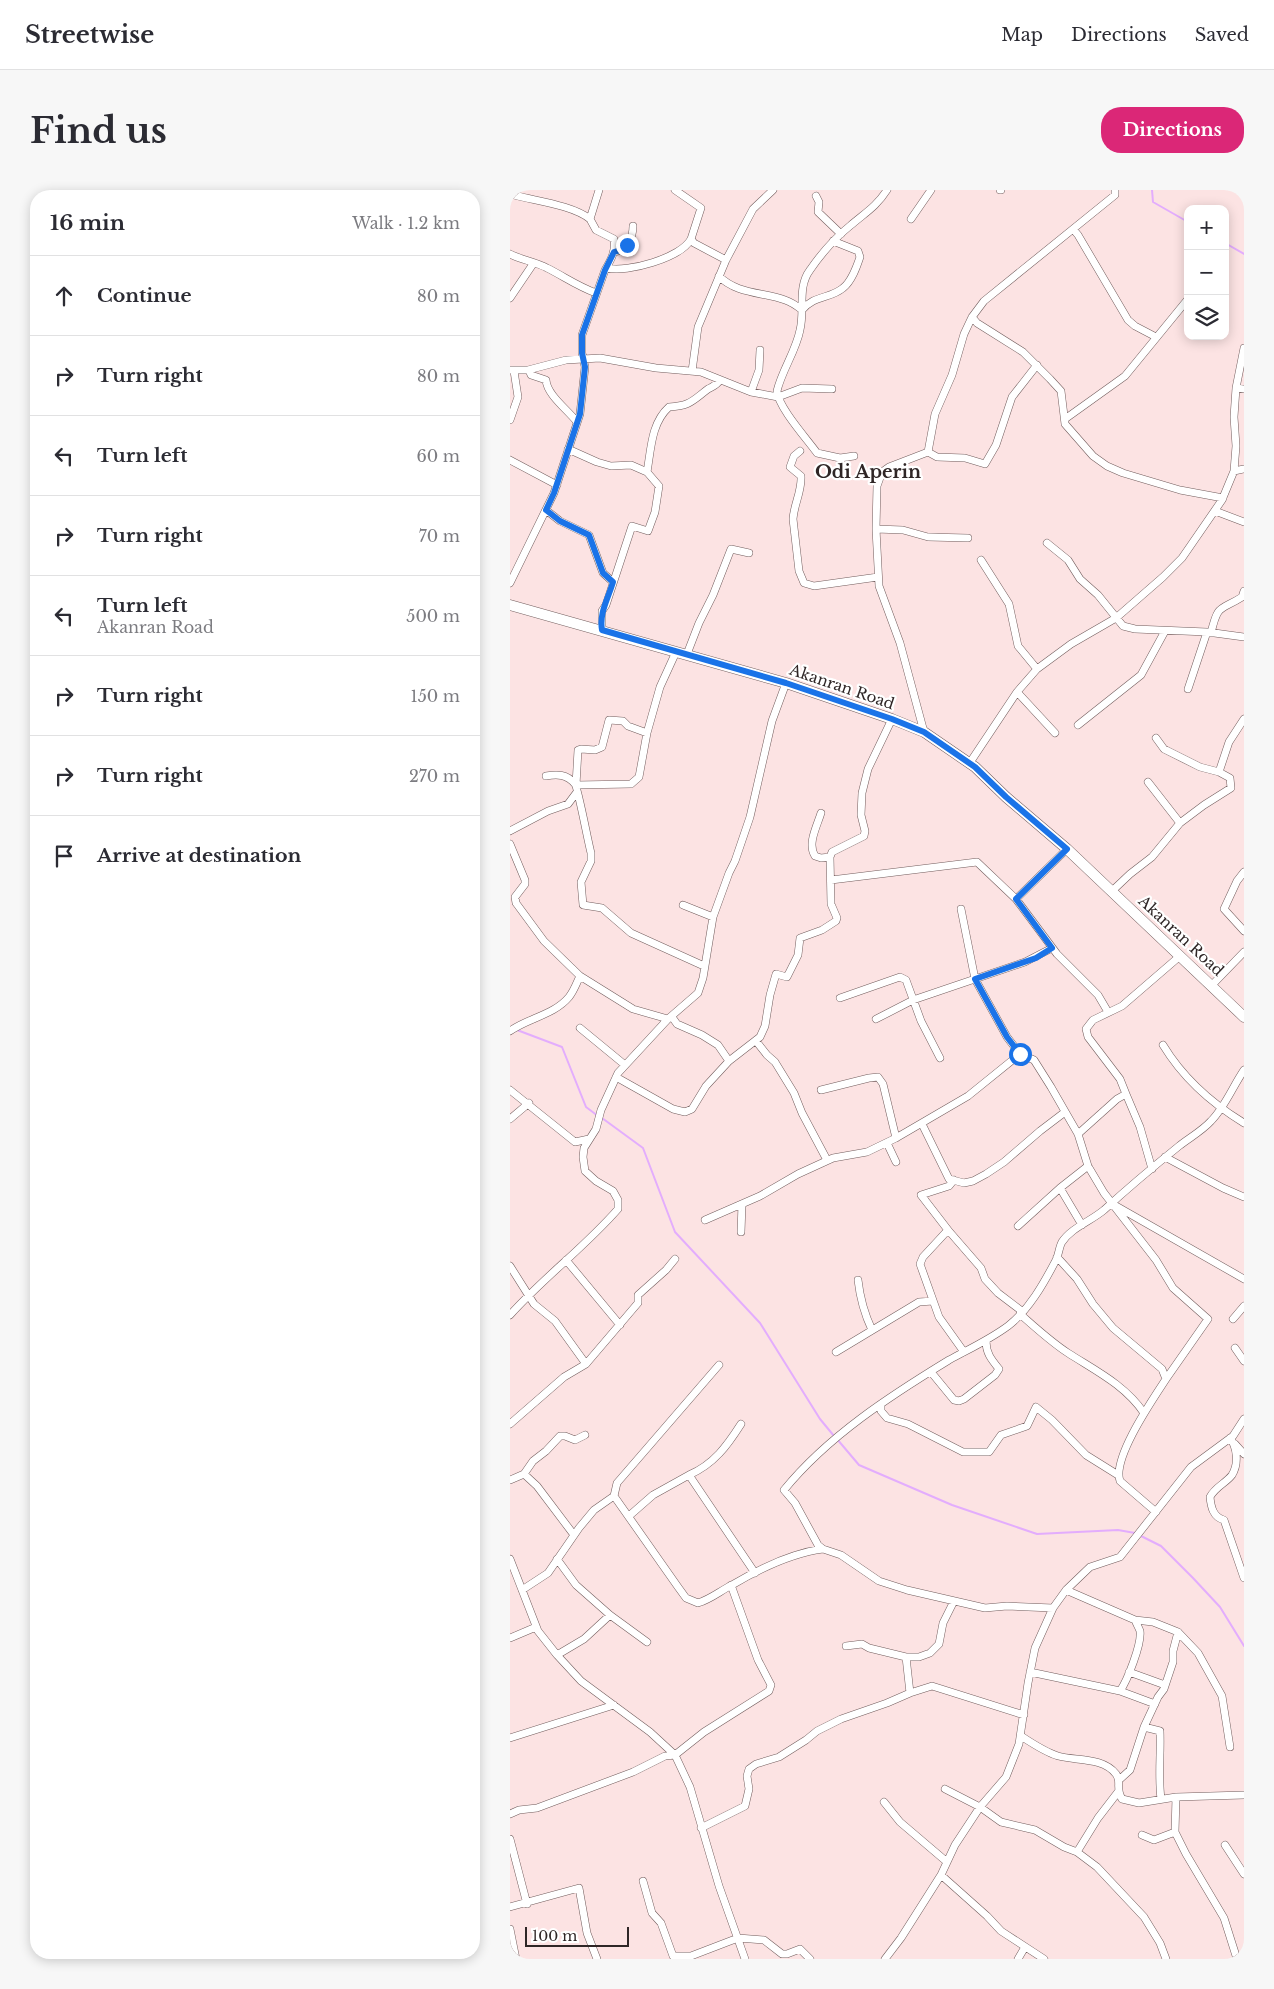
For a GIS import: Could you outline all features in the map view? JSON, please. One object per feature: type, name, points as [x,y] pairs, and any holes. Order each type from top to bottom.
[{"type":"main road","name":"Akanran Road","points":[[510,605],[786,683],[892,719],[924,732],[969,764],[1067,849],[1244,1017]]},
{"type":"street","points":[[590,219],[599,190]]},
{"type":"street","points":[[605,270],[608,268],[617,270],[639,266],[676,252],[689,243],[701,208],[675,190]]},
{"type":"street","points":[[692,371],[698,327],[726,260],[753,209],[773,190]]},
{"type":"street","points":[[854,456],[840,458],[817,453],[782,406],[778,397],[779,385],[800,332],[803,281],[809,270],[841,234],[870,212],[887,190]]},
{"type":"street","points":[[911,219],[932,190]]},
{"type":"street","points":[[928,452],[935,414],[952,375],[964,334],[972,317],[984,301],[1115,196],[1115,190]]},
{"type":"street","points":[[510,583],[557,485],[580,414],[585,367],[582,353],[582,335],[596,293],[615,247],[614,239],[596,230],[590,219],[586,216],[564,208],[514,195]]},
{"type":"street","points":[[816,196],[819,202],[818,212],[841,234]]},
{"type":"street","points":[[614,252],[624,249],[627,245],[633,233],[633,226]]},
{"type":"street","points":[[1073,229],[1128,320],[1156,337]]},
{"type":"street","points":[[691,239],[694,243],[726,260]]},
{"type":"street","points":[[802,310],[809,302],[845,287],[857,265],[860,256],[858,251],[834,241]]},
{"type":"street","points":[[510,254],[533,264],[545,266],[576,286],[596,293]]},
{"type":"street","points":[[510,298],[533,264]]},
{"type":"street","points":[[719,276],[725,283],[786,300],[802,310]]},
{"type":"street","points":[[1065,419],[1125,376],[1184,304]]},
{"type":"street","points":[[972,317],[977,323],[1008,341],[1037,365],[1061,391],[1065,424],[1082,444],[1107,466],[1123,473],[1180,490],[1224,498]]},
{"type":"street","points":[[969,764],[1017,692],[1037,669],[1071,644],[1116,618],[1182,558],[1224,498],[1234,471],[1236,388],[1244,348]]},
{"type":"street","points":[[751,392],[758,370],[760,350]]},
{"type":"street","points":[[510,420],[518,396],[512,371],[529,370],[566,360],[584,358],[614,360],[656,368],[701,372],[751,392],[778,397],[802,388],[832,389]]},
{"type":"street","points":[[928,452],[937,457],[965,458],[985,464],[996,445],[1012,397],[1037,365]]},
{"type":"street","points":[[529,370],[531,375],[546,380],[546,386],[550,392],[577,422]]},
{"type":"street","points":[[647,472],[652,437],[664,411],[669,407],[692,403],[710,387],[716,386],[720,380]]},
{"type":"street","points":[[1236,388],[1244,389]]},
{"type":"street","points":[[568,449],[611,466],[630,465],[647,472],[659,486],[655,512],[648,531],[632,526],[606,605],[602,611],[602,630]]},
{"type":"street","points":[[800,451],[794,456],[790,467],[801,476],[793,519],[799,571],[804,583],[814,586],[878,577]]},
{"type":"street","points":[[924,732],[905,659],[879,586],[876,529],[877,486],[882,472],[928,452]]},
{"type":"street","points":[[510,460],[557,485]]},
{"type":"street","points":[[1234,471],[1244,469]]},
{"type":"street","points":[[546,510],[560,521],[589,535],[603,573],[613,582]]},
{"type":"street","points":[[1215,511],[1244,522]]},
{"type":"street","points":[[876,529],[903,530],[928,537],[968,538]]},
{"type":"street","points":[[1047,543],[1068,560],[1080,579],[1098,595],[1123,626],[1165,631],[1244,636]]},
{"type":"street","points":[[687,654],[732,549],[749,553]]},
{"type":"street","points":[[981,560],[1009,604],[1018,646],[1037,669]]},
{"type":"street","points":[[1188,689],[1215,618],[1220,610],[1242,597],[1244,591]]},
{"type":"street","points":[[1078,725],[1141,675],[1165,631]]},
{"type":"street","points":[[546,776],[564,775],[577,788],[631,784],[639,777],[647,733],[660,687],[676,652]]},
{"type":"street","points":[[510,1314],[527,1295],[597,1233],[618,1210],[618,1200],[613,1191],[596,1181],[586,1170],[583,1157],[584,1148],[596,1129],[601,1110],[616,1077],[670,1018],[698,993],[713,917],[750,817],[772,721],[786,683]]},
{"type":"street","points":[[1017,692],[1055,733]]},
{"type":"street","points":[[616,1077],[673,1109],[685,1112],[692,1109],[706,1086],[729,1061],[756,1041],[765,1026],[770,995],[776,974],[787,977],[798,955],[800,938],[822,930],[836,921],[837,918],[830,904],[830,857],[832,852],[864,836],[865,830],[861,815],[862,793],[868,769],[892,719]]},
{"type":"street","points":[[1218,772],[1229,742],[1244,719]]},
{"type":"street","points":[[647,733],[628,726],[623,721],[609,720],[602,747],[595,750],[578,750],[577,788],[591,853],[591,861],[581,882],[583,905],[602,908],[631,932],[704,966]]},
{"type":"street","points":[[1111,892],[1152,856],[1180,823],[1231,788],[1230,778],[1218,772],[1200,767],[1164,749],[1156,738]]},
{"type":"street","points":[[1148,782],[1180,823]]},
{"type":"street","points":[[510,831],[548,811],[568,804],[577,788]]},
{"type":"street","points":[[822,813],[813,837],[813,852],[815,856],[821,858],[830,857]]},
{"type":"street","points":[[510,844],[525,880],[525,884],[512,900],[544,941],[580,976],[633,1009],[670,1018],[677,1024],[702,1035],[718,1045],[729,1061]]},
{"type":"street","points":[[1016,899],[1067,849]]},
{"type":"street","points":[[831,880],[977,862],[1016,899],[1052,948],[1098,995],[1108,1012]]},
{"type":"street","points":[[1244,872],[1237,881],[1224,909],[1244,931]]},
{"type":"street","points":[[683,905],[713,917]]},
{"type":"street","points":[[961,909],[975,979],[1007,1037],[1020,1054],[1034,1060],[1078,1134],[1088,1166],[1112,1203],[1156,1260],[1173,1288],[1208,1319],[1144,1413],[1122,1455],[1118,1475],[1120,1481],[1156,1512]]},
{"type":"street","points":[[876,1020],[913,1000],[1036,958],[1052,948]]},
{"type":"street","points":[[1212,985],[1244,952]]},
{"type":"street","points":[[1152,1169],[1140,1127],[1120,1079],[1088,1038],[1086,1029],[1092,1020],[1122,1006],[1180,956]]},
{"type":"street","points":[[510,1031],[521,1023],[547,1013],[569,997],[580,976]]},
{"type":"street","points":[[840,998],[900,977],[906,980],[920,1021],[940,1058]]},
{"type":"street","points":[[580,1028],[625,1065]]},
{"type":"street","points":[[756,1041],[775,1062],[794,1093],[802,1113],[827,1160]]},
{"type":"street","points":[[1163,1044],[1180,1068],[1205,1095],[1220,1109],[1244,1123]]},
{"type":"street","points":[[705,1220],[760,1196],[827,1160],[867,1152],[887,1143],[968,1096],[1020,1054]]},
{"type":"street","points":[[1053,1608],[1007,1606],[985,1608],[907,1590],[879,1580],[841,1555],[820,1547],[795,1503],[784,1490],[820,1451],[881,1404],[906,1386],[986,1341],[1009,1325],[1040,1288],[1057,1258],[1062,1242],[1112,1203],[1165,1157],[1211,1122],[1244,1070]]},
{"type":"street","points":[[821,1090],[878,1077],[883,1084],[896,1138]]},
{"type":"street","points":[[510,1090],[575,1142],[590,1139]]},
{"type":"street","points":[[1078,1134],[1117,1098],[1126,1094]]},
{"type":"street","points":[[510,1119],[528,1103]]},
{"type":"street","points":[[922,1124],[949,1179],[964,1183],[973,1181],[1004,1162],[1065,1112]]},
{"type":"street","points":[[887,1143],[896,1162]]},
{"type":"street","points":[[1165,1157],[1244,1197]]},
{"type":"street","points":[[1018,1226],[1060,1188],[1088,1166]]},
{"type":"street","points":[[954,1180],[949,1186],[921,1195],[981,1268],[985,1279],[998,1293],[1067,1352],[1108,1377],[1136,1402],[1144,1413]]},
{"type":"street","points":[[1060,1188],[1082,1225]]},
{"type":"street","points":[[1112,1203],[1244,1279]]},
{"type":"street","points":[[741,1232],[742,1204]]},
{"type":"street","points":[[948,1230],[924,1256],[920,1264],[939,1317],[964,1352]]},
{"type":"street","points":[[1057,1258],[1076,1279],[1113,1328],[1162,1369],[1166,1379]]},
{"type":"street","points":[[510,1424],[564,1377],[586,1364],[620,1326],[638,1302],[638,1296],[675,1259]]},
{"type":"street","points":[[566,1260],[620,1326]]},
{"type":"street","points":[[510,1266],[527,1295],[534,1304],[554,1321],[586,1364]]},
{"type":"street","points":[[858,1280],[864,1312],[872,1330]]},
{"type":"street","points":[[836,1352],[919,1302],[933,1301]]},
{"type":"street","points":[[1233,1319],[1244,1306]]},
{"type":"street","points":[[931,1372],[954,1400],[964,1399],[995,1375],[999,1368],[989,1358],[986,1350],[986,1341]]},
{"type":"street","points":[[1235,1348],[1244,1361]]},
{"type":"street","points":[[522,1590],[548,1573],[594,1510],[614,1496],[617,1483],[719,1365]]},
{"type":"street","points":[[881,1404],[881,1411],[887,1418],[908,1424],[963,1452],[977,1453],[989,1452],[1001,1434],[1027,1426],[1036,1407],[1052,1420],[1086,1455],[1118,1475]]},
{"type":"street","points":[[885,1959],[906,1931],[941,1875],[955,1845],[980,1808],[1006,1778],[1021,1736],[1035,1648],[1053,1608],[1066,1590],[1090,1567],[1120,1556],[1191,1467],[1230,1438],[1244,1419]]},
{"type":"street","points":[[629,1516],[653,1495],[689,1474],[701,1470],[714,1460],[741,1424]]},
{"type":"street","points":[[510,1480],[524,1474],[533,1461],[546,1452],[560,1436],[575,1440],[585,1435]]},
{"type":"street","points":[[1230,1438],[1244,1454]]},
{"type":"street","points":[[1235,1444],[1237,1460],[1233,1474],[1212,1492],[1210,1497],[1212,1511],[1219,1519],[1224,1520],[1244,1578]]},
{"type":"street","points":[[524,1474],[537,1486],[574,1535]]},
{"type":"street","points":[[689,1474],[755,1573]]},
{"type":"street","points":[[614,1496],[686,1598],[698,1603],[711,1599],[731,1585],[755,1573],[820,1547]]},
{"type":"street","points":[[510,1559],[536,1627],[557,1655],[581,1681],[650,1732],[675,1755],[690,1787],[718,1886],[745,1959]]},
{"type":"street","points":[[557,1559],[576,1585],[610,1615],[647,1642]]},
{"type":"street","points":[[510,1814],[519,1810],[537,1808],[632,1772],[665,1756],[675,1755],[704,1732],[771,1688],[758,1660],[731,1585]]},
{"type":"street","points":[[1066,1590],[1134,1620],[1153,1622],[1178,1632],[1198,1653],[1222,1696],[1230,1747]]},
{"type":"street","points":[[846,1646],[862,1644],[869,1648],[906,1657],[919,1657],[930,1653],[939,1644],[943,1623],[954,1600]]},
{"type":"street","points":[[557,1655],[584,1639],[610,1615]]},
{"type":"street","points":[[1120,1691],[1138,1647],[1140,1632],[1134,1620]]},
{"type":"street","points":[[510,1638],[536,1627]]},
{"type":"street","points":[[1119,1780],[1130,1770],[1144,1727],[1165,1685],[1173,1662],[1173,1651],[1178,1632]]},
{"type":"street","points":[[906,1657],[910,1693]]},
{"type":"street","points":[[1030,1672],[1120,1691],[1155,1704]]},
{"type":"street","points":[[1129,1672],[1165,1685]]},
{"type":"street","points":[[701,1828],[745,1806],[748,1789],[747,1776],[749,1769],[756,1764],[779,1757],[817,1731],[841,1719],[887,1704],[910,1693],[932,1686],[1024,1715]]},
{"type":"street","points":[[510,1738],[614,1705]]},
{"type":"street","points":[[1144,1727],[1160,1731],[1161,1753],[1158,1779],[1161,1799]]},
{"type":"street","points":[[1021,1736],[1040,1748],[1059,1756],[1100,1763],[1115,1773],[1119,1780],[1118,1792],[1098,1818],[1077,1852]]},
{"type":"street","points":[[945,1789],[1001,1822],[1035,1830],[1064,1847],[1077,1852],[1097,1867],[1144,1917],[1160,1943],[1166,1959]]},
{"type":"street","points":[[1118,1792],[1122,1799],[1139,1804],[1176,1797],[1244,1795]]},
{"type":"street","points":[[1176,1797],[1175,1832],[1224,1918],[1237,1959]]},
{"type":"street","points":[[884,1802],[900,1822],[947,1862]]},
{"type":"street","points":[[1142,1835],[1154,1840],[1175,1832]]},
{"type":"street","points":[[510,1839],[527,1904]]},
{"type":"street","points":[[1225,1845],[1244,1874]]},
{"type":"street","points":[[941,1875],[988,1916],[1001,1931],[1044,1959]]},
{"type":"street","points":[[643,1881],[652,1912],[661,1923],[673,1956],[691,1956],[738,1938],[764,1940],[782,1954],[800,1949],[810,1959]]},
{"type":"street","points":[[510,1907],[527,1904],[579,1888],[587,1933],[597,1959]]},
{"type":"street","points":[[510,1929],[515,1959]]},
{"type":"street","points":[[1018,1959],[1025,1947]]},
{"type":"waterway","points":[[1152,190],[1153,202],[1184,220]]},
{"type":"waterway","points":[[1229,245],[1244,254]]},
{"type":"waterway","points":[[517,1030],[562,1047],[586,1107],[598,1116]]},
{"type":"waterway","points":[[602,1118],[643,1148],[675,1232],[760,1323],[820,1419],[834,1436]]},
{"type":"waterway","points":[[837,1439],[859,1465],[952,1505],[1037,1534],[1118,1530],[1135,1533]]},
{"type":"waterway","points":[[1139,1535],[1161,1546],[1193,1578],[1220,1607],[1244,1646]]},
{"type":"district","name":"Odi Aperin","points":[[868,472]]},
{"type":"route","points":[[627,245],[624,249],[614,252],[605,270],[582,335],[582,353],[585,367],[580,414],[554,493],[546,510],[560,521],[589,535],[603,573],[613,582],[606,605],[602,611],[602,630],[786,683],[892,719],[924,732],[975,767],[1006,797],[1067,849],[1016,899],[1052,948],[1036,958],[975,979],[1007,1037],[1020,1054]]}]
